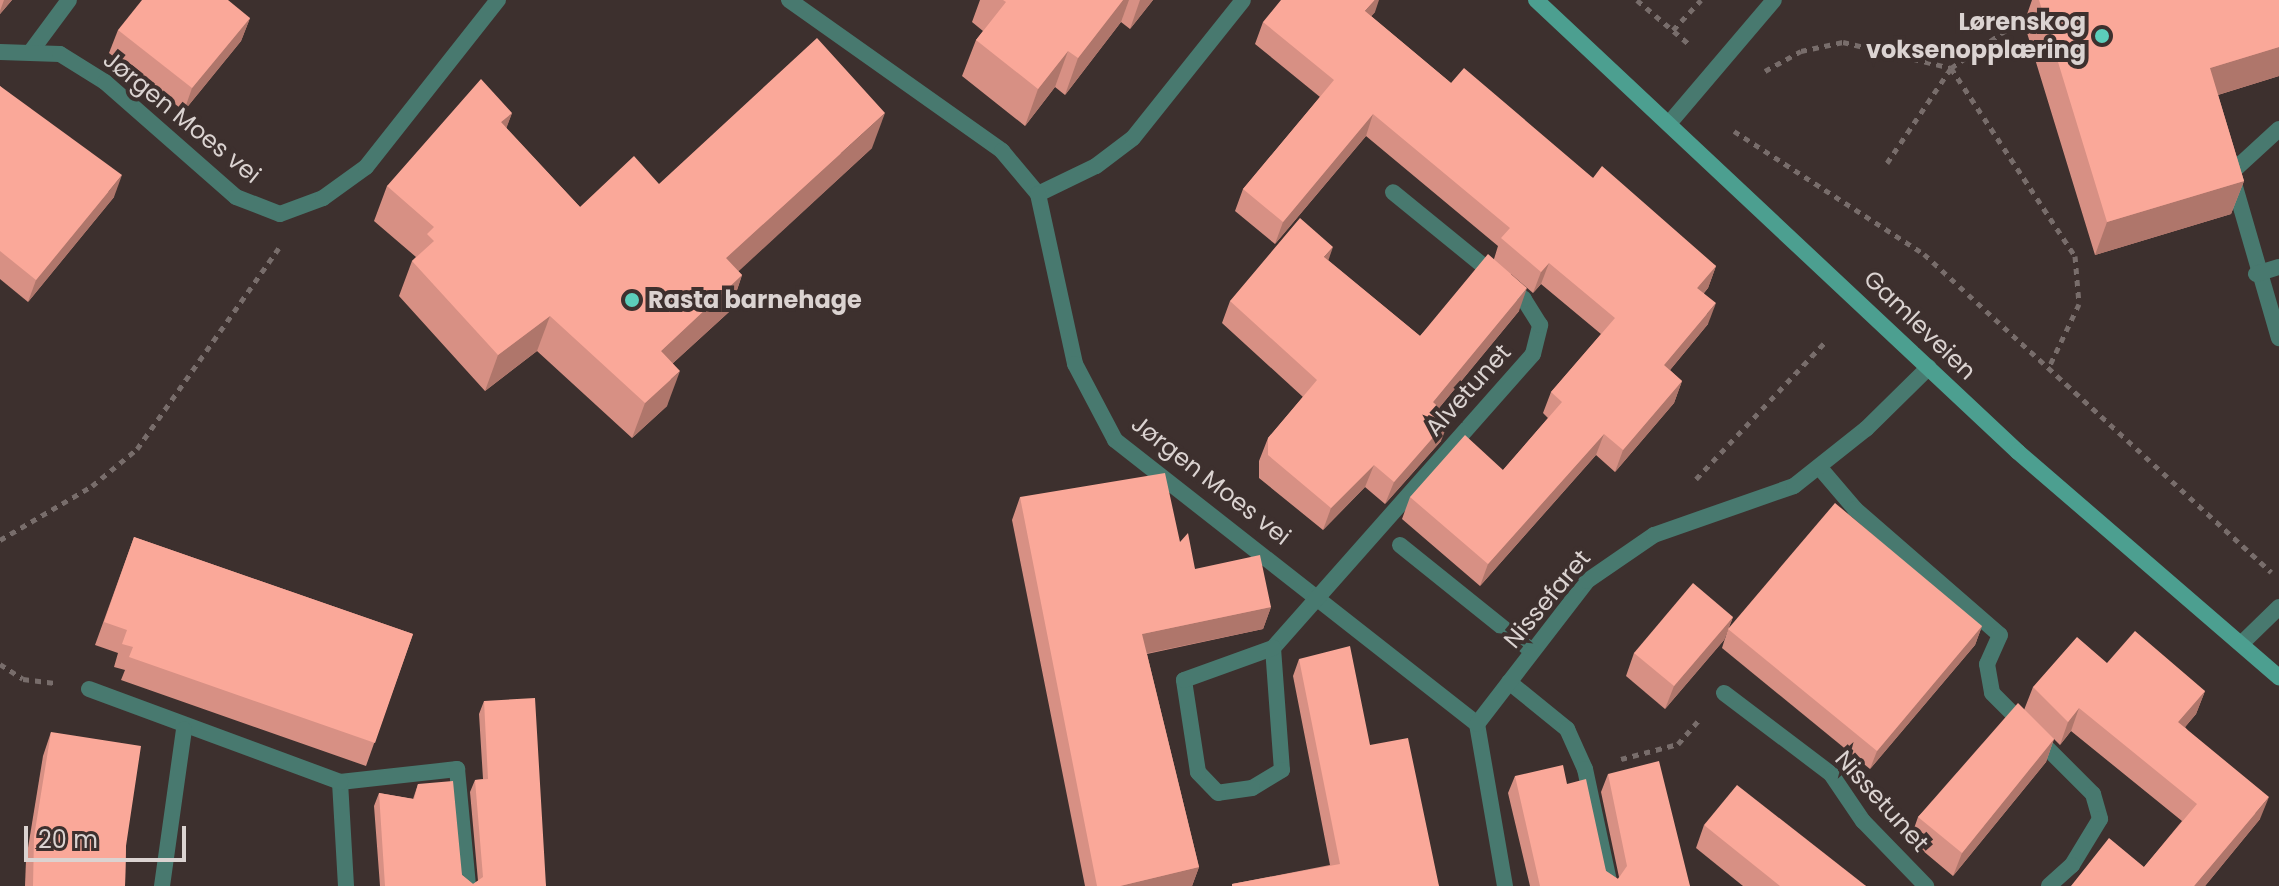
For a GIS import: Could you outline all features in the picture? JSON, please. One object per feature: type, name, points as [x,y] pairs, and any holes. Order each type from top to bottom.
[{"type":"main road","name":"Gamleveien","points":[[1536,0],[1672,120],[1929,367],[2279,677]]},
{"type":"street","points":[[32,50],[69,0]]},
{"type":"street","points":[[280,214],[323,198],[366,167],[498,0]]},
{"type":"street","name":"Jørgen Moes vei","points":[[789,0],[1002,151],[1038,194],[1075,364],[1115,440],[1319,595],[1477,724]]},
{"type":"street","points":[[1038,194],[1096,166],[1133,138],[1243,0]]},
{"type":"street","points":[[1672,120],[1774,0]]},
{"type":"street","name":"Jørgen Moes vei","points":[[0,52],[32,50],[60,54],[105,82],[236,197],[280,214]]},
{"type":"street","points":[[2279,129],[2231,173],[2256,274],[2279,338]]},
{"type":"street","name":"Alvetunet","points":[[1273,648],[1533,354],[1540,325],[1524,299],[1393,192]]},
{"type":"street","points":[[2256,274],[2279,267]]},
{"type":"street","name":"Nissefaret","points":[[1477,724],[1532,651],[1606,564],[1686,526],[1763,499],[1820,468],[1929,367]]},
{"type":"street","points":[[1820,468],[1855,509],[2000,635],[1987,664],[1992,693],[2093,794],[2100,819],[2072,865],[2049,886]]},
{"type":"street","points":[[1400,545],[1532,651]]},
{"type":"street","points":[[2241,644],[2279,607]]},
{"type":"street","points":[[1273,648],[1282,770],[1252,788],[1218,793],[1198,772],[1184,680],[1273,648]]},
{"type":"street","points":[[1509,682],[1567,729],[1585,769],[1610,886]]},
{"type":"street","points":[[89,689],[184,730],[340,782],[457,769],[468,886]]},
{"type":"street","name":"Nissetunet","points":[[1724,693],[1831,774],[1863,821],[1926,886]]},
{"type":"street","points":[[1477,724],[1505,886]]},
{"type":"street","points":[[162,886],[184,730]]},
{"type":"street","points":[[340,782],[346,886]]},
{"type":"path","points":[[1637,0],[1716,68],[1718,121],[1924,254],[2272,573]]},
{"type":"path","points":[[1673,30],[1701,0]]},
{"type":"path","points":[[1887,163],[1951,68],[2038,9]]},
{"type":"path","points":[[1759,76],[1801,51],[1843,42],[1951,68],[2075,256],[2079,304],[2048,369]]},
{"type":"path","points":[[0,540],[92,486],[137,449],[280,247],[280,214]]},
{"type":"path","points":[[1686,526],[1696,480],[1826,341]]},
{"type":"path","points":[[0,664],[23,679],[89,689]]},
{"type":"path","points":[[1585,769],[1678,744],[1724,693]]},
{"type":"building","points":[[142,0],[228,0],[250,18],[192,88],[118,30]]},
{"type":"building","points":[[1003,0],[1123,0],[1078,58],[1068,51],[1038,89],[976,40],[1006,2]]},
{"type":"building","points":[[1281,0],[1375,0],[1365,11],[1451,83],[1464,68],[1593,178],[1602,166],[1716,266],[1697,288],[1716,303],[1664,365],[1682,381],[1623,450],[1604,434],[1488,564],[1410,497],[1465,435],[1503,470],[1562,402],[1551,392],[1615,318],[1549,263],[1541,272],[1501,238],[1510,228],[1373,114],[1283,222],[1243,189],[1334,80],[1263,22]]},
{"type":"building","points":[[2039,0],[2279,0],[2279,47],[2210,68],[2244,181],[2107,222]]},
{"type":"building","points":[[817,38],[885,113],[726,258],[742,275],[661,351],[680,371],[645,403],[550,316],[498,355],[412,261],[434,241],[427,234],[434,227],[387,186],[481,79],[512,113],[501,122],[580,207],[634,156],[659,184]]},
{"type":"building","points":[[0,86],[122,175],[36,280],[0,251]]},
{"type":"building","points":[[1300,218],[1333,247],[1324,257],[1420,336],[1488,254],[1527,288],[1433,402],[1450,418],[1394,482],[1374,465],[1331,508],[1268,455],[1268,438],[1317,380],[1230,301]]},
{"type":"building","points":[[1165,473],[1180,542],[1188,533],[1195,569],[1260,555],[1271,607],[1142,634],[1199,867],[1120,886],[1097,886],[1020,497]]},
{"type":"building","points":[[1835,503],[1982,626],[1877,751],[1728,629]]},
{"type":"building","points":[[134,537],[413,634],[375,743],[129,657],[133,647],[122,644],[127,630],[104,622]]},
{"type":"building","points":[[1693,583],[1733,617],[1674,686],[1634,653]]},
{"type":"building","points":[[2135,631],[2205,691],[2178,722],[2269,797],[2194,886],[2071,886],[2109,838],[2144,867],[2197,804],[2079,708],[2068,722],[2033,687],[2077,637],[2107,663]]},
{"type":"building","points":[[1350,646],[1370,745],[1408,738],[1439,886],[1232,886],[1340,864],[1299,659]]},
{"type":"building","points":[[535,698],[546,886],[385,886],[379,793],[414,799],[418,784],[453,781],[462,875],[473,884],[483,877],[475,780],[488,779],[484,701]]},
{"type":"building","points":[[2018,703],[2054,739],[1962,853],[1918,817]]},
{"type":"building","points":[[51,732],[141,746],[126,846],[125,886],[33,886],[34,837]]},
{"type":"building","points":[[1659,761],[1690,886],[1540,886],[1515,776],[1563,765],[1567,784],[1586,779],[1606,871],[1618,879],[1627,866],[1608,774]]},
{"type":"building","points":[[1737,785],[1866,886],[1780,886],[1704,825]]},
{"type":"place","name":"Lørenskog voksenopplæring","points":[[2102,36]]},
{"type":"place","name":"Rasta barnehage","points":[[632,300]]}]
